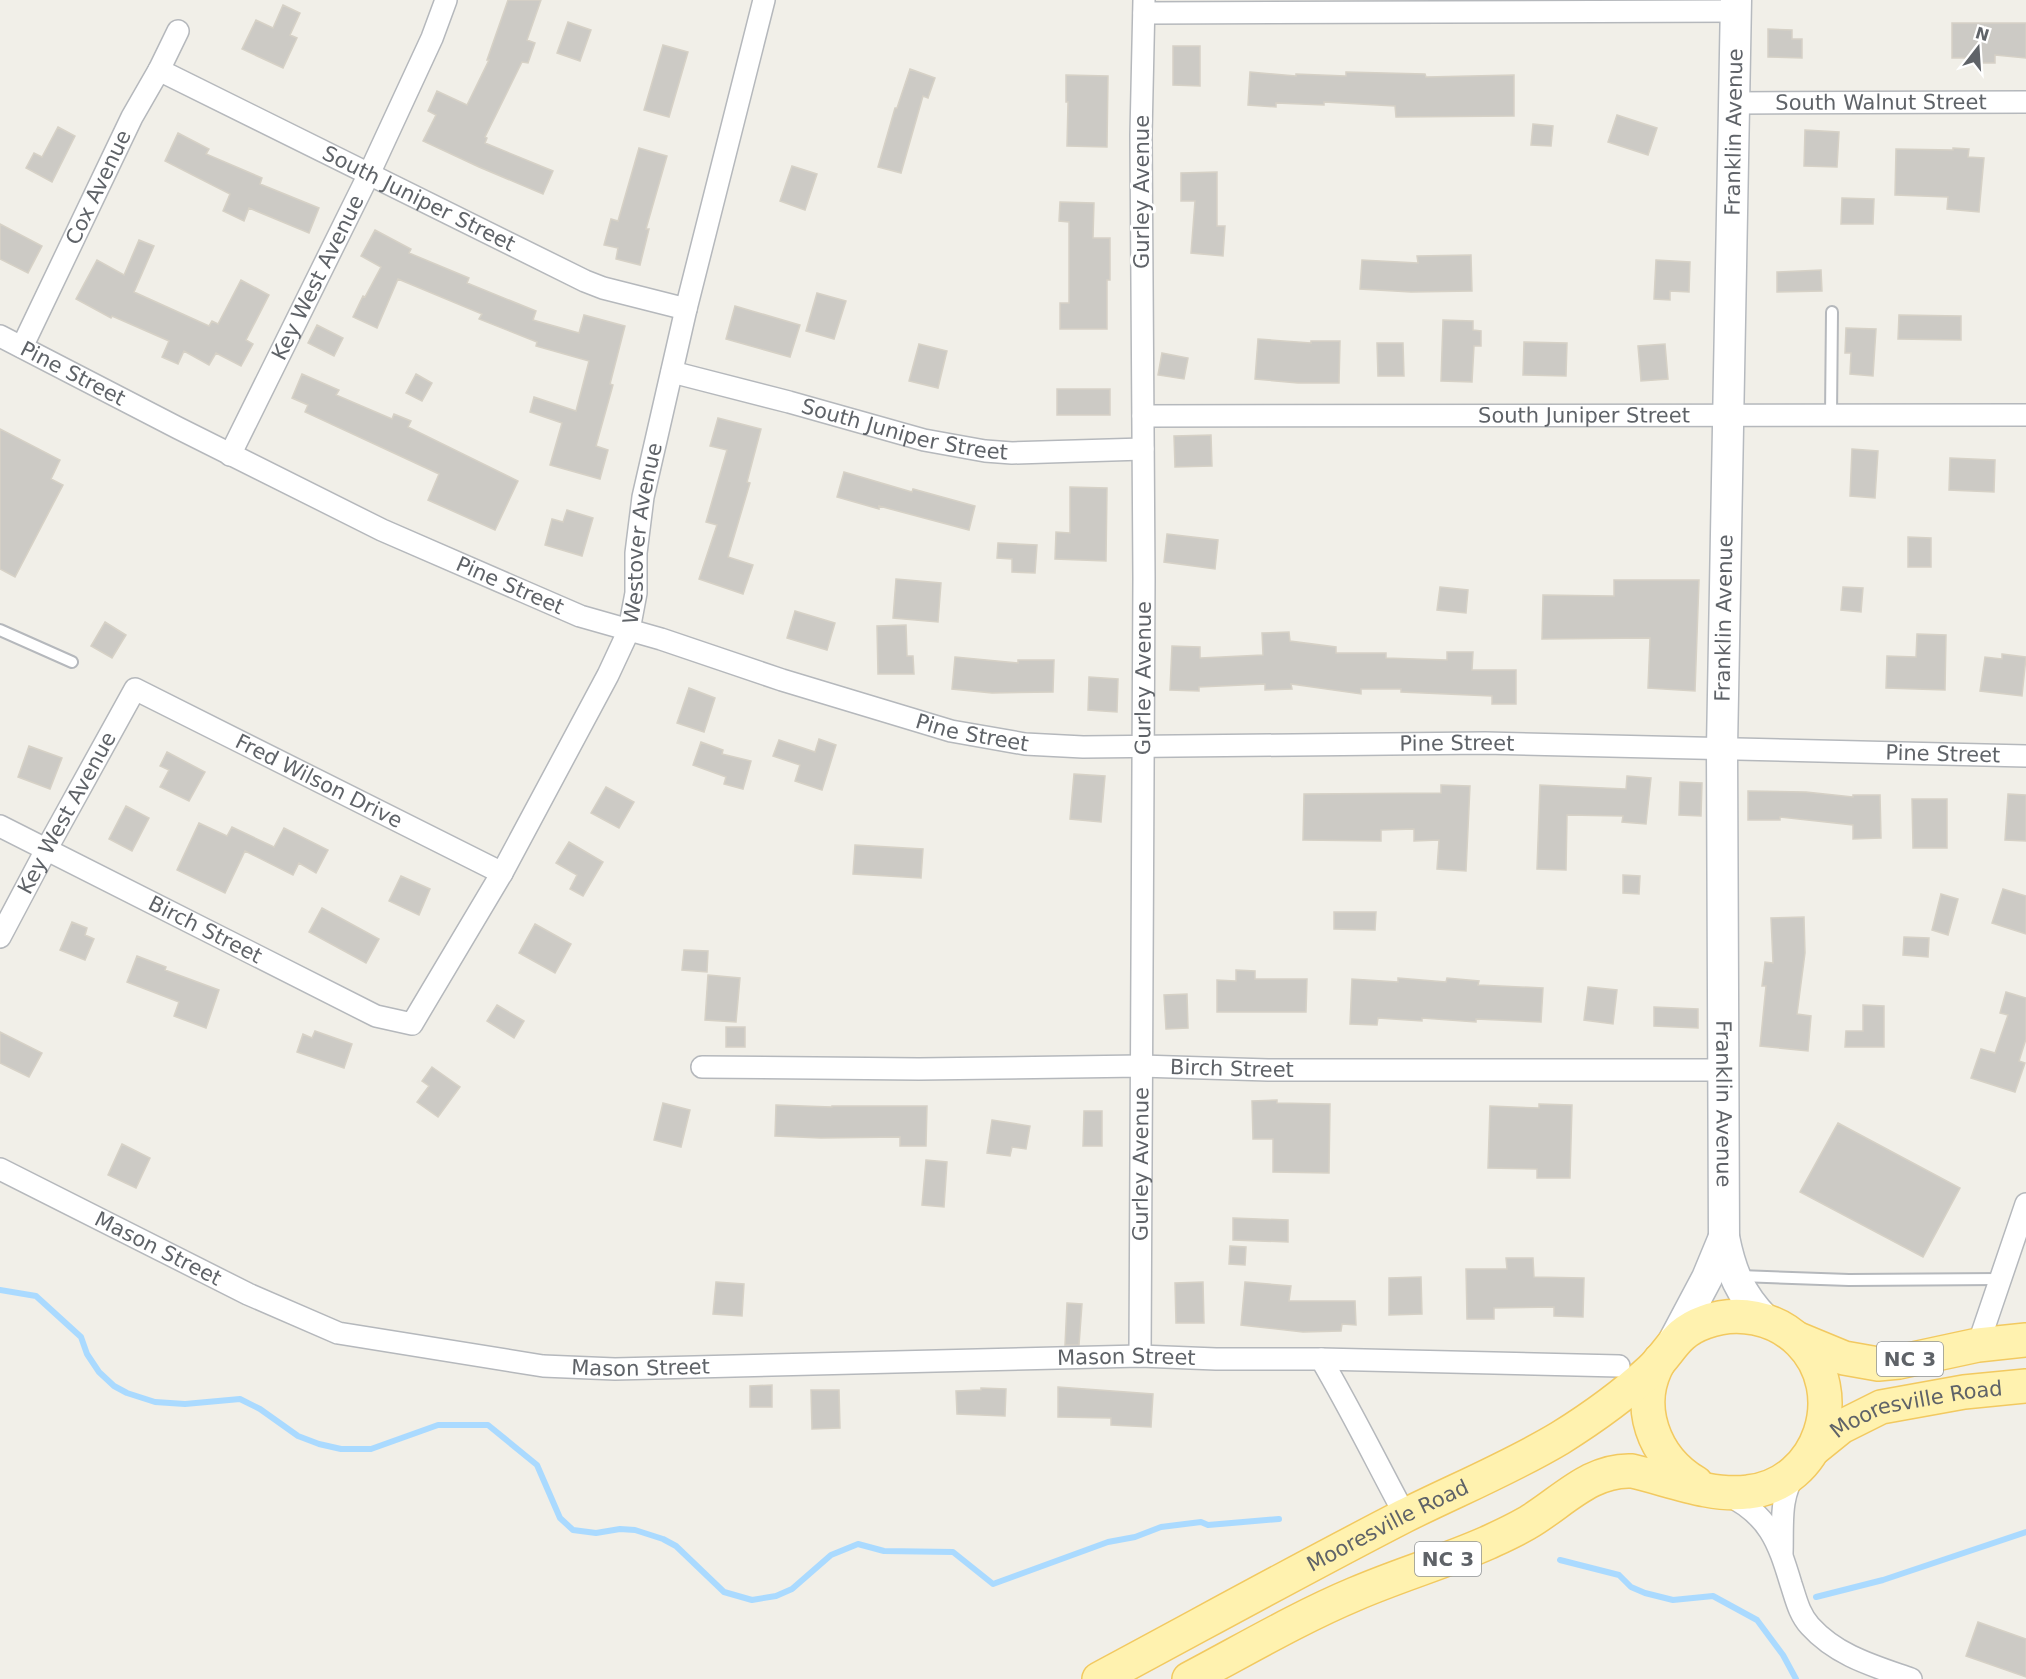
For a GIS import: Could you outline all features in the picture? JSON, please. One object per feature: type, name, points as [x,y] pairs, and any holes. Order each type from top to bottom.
[{"type":"main road","name":"Mooresville Road","points":[[1099,1679],[1405,1515],[1519,1462],[1563,1436],[1637,1383],[1668,1349],[1692,1328],[1716,1318],[1741,1316],[1765,1320],[1777,1325],[1797,1339],[1844,1359],[1878,1364],[1899,1362],[1978,1345],[2026,1340]]},
{"type":"main road","name":"Mooresville Road","points":[[1797,1339],[1814,1360],[1820,1372],[1826,1397],[1824,1423],[1807,1458]]},
{"type":"main road","name":"Mooresville Road","points":[[1668,1349],[1654,1372],[1649,1392],[1648,1412],[1653,1433],[1658,1446],[1674,1468],[1691,1480],[1717,1491]]},
{"type":"main road","name":"Mooresville Road","points":[[1189,1679],[1355,1594],[1512,1531],[1533,1520],[1581,1485],[1603,1475],[1632,1471],[1717,1491],[1739,1493],[1765,1489],[1789,1477],[1841,1428],[1881,1407],[1964,1392],[2026,1386]]},
{"type":"street","name":"Key West Avenue","points":[[230,455],[369,174],[432,38],[446,0]]},
{"type":"street","name":"Westover Avenue","points":[[412,1024],[502,873],[609,675],[629,630],[636,593],[636,553],[643,497],[686,309],[764,0]]},
{"type":"street","points":[[1144,7],[1736,6]]},
{"type":"street","name":"Franklin Avenue","points":[[1736,6],[1722,748],[1724,1237],[1734,1275],[1747,1301],[1765,1320]]},
{"type":"street","name":"Gurley Avenue","points":[[1140,1356],[1144,747],[1141,135],[1144,7]]},
{"type":"street","name":"Cox Avenue","points":[[22,347],[132,117],[178,31]]},
{"type":"street","name":"South Juniper Street","points":[[159,70],[585,281],[603,288],[686,309]]},
{"type":"street","name":"South Walnut Street","points":[[1735,103],[2026,102]]},
{"type":"street","name":"Pine Street","points":[[0,336],[230,455],[382,530],[580,616],[661,639],[782,680],[951,731],[1025,744],[1083,747],[1485,743],[2026,756]]},
{"type":"street","name":"South Juniper Street","points":[[672,372],[924,440],[985,451],[1012,453],[1143,449]]},
{"type":"street","name":"South Juniper Street","points":[[1143,416],[2026,415]]},
{"type":"street","name":"Key West Avenue","points":[[0,937],[135,689]]},
{"type":"street","name":"Fred Wilson Drive","points":[[135,689],[502,873]]},
{"type":"street","name":"Birch Street","points":[[0,826],[376,1016],[412,1024]]},
{"type":"street","name":"Birch Street","points":[[702,1067],[920,1069],[1141,1066],[1268,1070],[1724,1070]]},
{"type":"street","name":"Mason Street","points":[[0,1169],[248,1294],[338,1333],[543,1366],[615,1369],[1140,1356],[1619,1366]]},
{"type":"street","points":[[1978,1345],[2026,1204]]},
{"type":"street","name":"Franklin Avenue","points":[[1668,1349],[1707,1278],[1724,1237]]},
{"type":"street","points":[[1321,1359],[1351,1410],[1405,1515]]},
{"type":"street","points":[[1782,1554],[1785,1497],[1791,1479],[1807,1458]]},
{"type":"street","points":[[1717,1491],[1742,1501],[1760,1516],[1782,1554],[1799,1609],[1809,1625],[1820,1636],[1852,1658],[1911,1679]]},
{"type":"lane","points":[[1831,415],[1832,312]]},
{"type":"lane","points":[[0,630],[72,662]]},
{"type":"lane","points":[[1734,1275],[1756,1278],[1849,1280],[2000,1279]]},
{"type":"building","points":[[508,0],[541,0],[527,40],[535,43],[528,63],[522,62],[485,137],[487,138],[485,143],[553,171],[543,194],[423,141],[436,115],[428,111],[437,91],[467,105],[489,60],[487,60]]},
{"type":"building","points":[[283,5],[300,13],[290,35],[297,38],[283,68],[242,49],[256,20],[273,28]]},
{"type":"building","points":[[568,22],[591,30],[580,61],[557,53]]},
{"type":"building","points":[[1952,23],[2026,23],[2026,58],[1995,55],[1995,63],[1979,63],[1979,58],[1952,58]]},
{"type":"building","points":[[1768,29],[1792,30],[1792,39],[1802,39],[1802,58],[1768,57]]},
{"type":"building","points":[[663,45],[688,52],[669,117],[644,110]]},
{"type":"building","points":[[1173,46],[1200,46],[1200,86],[1173,85]]},
{"type":"building","points":[[910,69],[935,78],[928,98],[923,96],[901,173],[878,167],[895,108],[897,108]]},
{"type":"building","points":[[1250,72],[1296,76],[1296,74],[1346,76],[1346,72],[1425,74],[1426,77],[1514,75],[1514,116],[1396,117],[1395,106],[1324,102],[1324,105],[1276,103],[1276,107],[1248,105]]},
{"type":"building","points":[[1066,75],[1108,76],[1107,147],[1067,146]]},
{"type":"building","points":[[1617,115],[1657,128],[1648,155],[1608,142]]},
{"type":"building","points":[[1533,124],[1553,126],[1551,146],[1531,145]]},
{"type":"building","points":[[58,127],[75,136],[52,182],[26,168],[34,153],[42,157]]},
{"type":"building","points":[[1805,130],[1839,132],[1837,167],[1804,166]]},
{"type":"building","points":[[178,133],[209,149],[206,154],[262,178],[260,184],[319,208],[309,233],[249,208],[244,221],[223,211],[230,194],[165,161]]},
{"type":"building","points":[[639,148],[667,156],[646,229],[649,229],[640,265],[616,259],[618,248],[604,245],[611,219],[618,221]]},
{"type":"building","points":[[1953,148],[1969,149],[1968,157],[1984,158],[1979,212],[1947,209],[1948,197],[1895,195],[1896,149],[1953,150]]},
{"type":"building","points":[[792,166],[817,174],[805,210],[780,201]]},
{"type":"building","points":[[1217,172],[1217,226],[1225,226],[1223,256],[1191,253],[1195,201],[1181,201],[1181,173]]},
{"type":"building","points":[[1842,198],[1874,199],[1873,224],[1841,224]]},
{"type":"building","points":[[1060,202],[1094,203],[1093,238],[1110,238],[1107,329],[1060,329],[1060,303],[1069,303],[1069,222],[1059,221]]},
{"type":"building","points":[[0,224],[42,246],[28,273],[0,259]]},
{"type":"building","points":[[375,230],[411,249],[409,253],[469,278],[467,283],[536,311],[533,320],[579,333],[584,315],[625,326],[610,384],[613,385],[596,446],[608,450],[600,479],[550,465],[562,423],[530,412],[534,397],[576,411],[589,361],[536,346],[537,342],[479,319],[482,314],[398,279],[377,328],[353,317],[381,267],[361,256]]},
{"type":"building","points":[[139,240],[154,246],[134,292],[209,326],[212,321],[218,324],[241,280],[269,295],[246,340],[253,344],[241,366],[216,353],[209,365],[184,351],[178,364],[162,357],[169,341],[112,316],[111,318],[76,299],[97,260],[124,275]]},
{"type":"building","points":[[1471,255],[1472,291],[1411,292],[1360,289],[1362,260],[1418,263],[1417,256]]},
{"type":"building","points":[[1656,260],[1690,262],[1689,292],[1670,291],[1670,300],[1654,299]]},
{"type":"building","points":[[1821,270],[1822,291],[1777,292],[1777,272]]},
{"type":"building","points":[[817,293],[846,301],[834,339],[806,331]]},
{"type":"building","points":[[735,306],[800,325],[790,357],[726,339]]},
{"type":"building","points":[[1899,315],[1961,316],[1961,340],[1898,339]]},
{"type":"building","points":[[1443,320],[1473,321],[1473,330],[1481,331],[1481,346],[1474,346],[1472,382],[1441,381]]},
{"type":"building","points":[[317,325],[343,338],[334,356],[308,343]]},
{"type":"building","points":[[1846,328],[1876,329],[1873,376],[1850,374],[1851,353],[1845,353]]},
{"type":"building","points":[[1258,339],[1311,343],[1311,341],[1340,341],[1339,383],[1298,383],[1255,379]]},
{"type":"building","points":[[1524,342],[1567,343],[1566,376],[1523,375]]},
{"type":"building","points":[[1377,343],[1403,343],[1404,376],[1378,376]]},
{"type":"building","points":[[919,344],[947,351],[938,388],[909,381]]},
{"type":"building","points":[[1665,344],[1668,379],[1641,381],[1638,346]]},
{"type":"building","points":[[1162,353],[1188,358],[1184,379],[1158,375]]},
{"type":"building","points":[[302,374],[339,390],[336,395],[392,419],[394,414],[411,421],[408,427],[518,481],[495,530],[428,500],[439,474],[305,412],[308,405],[292,398]]},
{"type":"building","points":[[416,374],[432,383],[422,401],[406,393]]},
{"type":"building","points":[[1057,389],[1110,389],[1110,415],[1057,415]]},
{"type":"building","points":[[718,418],[761,429],[747,482],[750,483],[728,557],[753,565],[743,594],[699,579],[717,525],[706,522],[727,450],[710,446]]},
{"type":"building","points":[[0,429],[60,460],[51,479],[63,485],[15,577],[0,569]]},
{"type":"building","points":[[1211,435],[1212,466],[1175,467],[1174,436]]},
{"type":"building","points":[[1852,449],[1878,451],[1875,498],[1850,496]]},
{"type":"building","points":[[1950,458],[1995,460],[1994,492],[1949,490]]},
{"type":"building","points":[[844,472],[912,492],[913,489],[975,506],[969,530],[837,497]]},
{"type":"building","points":[[1070,487],[1107,488],[1106,561],[1055,559],[1056,532],[1070,533]]},
{"type":"building","points":[[567,510],[593,518],[582,556],[545,545],[552,519],[563,522]]},
{"type":"building","points":[[1167,534],[1218,540],[1215,569],[1164,562]]},
{"type":"building","points":[[1908,537],[1931,538],[1931,567],[1908,567]]},
{"type":"building","points":[[998,543],[1037,545],[1035,573],[1012,572],[1012,559],[997,558]]},
{"type":"building","points":[[896,579],[941,583],[938,622],[893,618]]},
{"type":"building","points":[[1614,580],[1699,580],[1695,691],[1648,688],[1650,638],[1542,639],[1543,595],[1614,596]]},
{"type":"building","points":[[1440,587],[1468,590],[1466,613],[1437,610]]},
{"type":"building","points":[[1843,587],[1863,588],[1861,612],[1841,610]]},
{"type":"building","points":[[795,611],[835,623],[827,650],[787,638]]},
{"type":"building","points":[[105,622],[126,635],[112,658],[91,646]]},
{"type":"building","points":[[906,625],[907,656],[913,656],[914,674],[878,674],[877,626]]},
{"type":"building","points":[[1289,632],[1290,641],[1336,647],[1336,653],[1386,653],[1386,658],[1447,660],[1447,652],[1473,652],[1472,670],[1516,670],[1516,704],[1492,704],[1492,696],[1401,692],[1401,689],[1361,689],[1361,694],[1291,684],[1292,689],[1265,690],[1265,684],[1199,687],[1199,691],[1170,690],[1172,646],[1200,647],[1200,658],[1263,655],[1262,633]]},
{"type":"building","points":[[1917,634],[1946,635],[1945,690],[1886,688],[1887,656],[1916,657]]},
{"type":"building","points":[[2002,654],[2026,657],[2022,696],[1980,691],[1985,657],[2002,659]]},
{"type":"building","points":[[955,657],[1018,663],[1018,660],[1054,660],[1053,692],[992,693],[952,689]]},
{"type":"building","points":[[1089,677],[1118,679],[1117,712],[1088,710]]},
{"type":"building","points":[[689,688],[715,698],[704,732],[677,723]]},
{"type":"building","points":[[819,739],[836,745],[822,790],[795,781],[800,765],[773,756],[779,740],[815,752]]},
{"type":"building","points":[[701,742],[723,750],[722,754],[751,761],[743,789],[724,784],[726,777],[693,765]]},
{"type":"building","points":[[29,746],[62,758],[50,789],[18,777]]},
{"type":"building","points":[[167,752],[205,772],[189,801],[160,787],[169,770],[160,766]]},
{"type":"building","points":[[1074,774],[1105,776],[1101,822],[1070,819]]},
{"type":"building","points":[[1627,776],[1651,778],[1646,824],[1622,822],[1623,816],[1567,815],[1566,870],[1537,869],[1540,785],[1626,789]]},
{"type":"building","points":[[1680,782],[1702,783],[1701,816],[1679,815]]},
{"type":"building","points":[[1441,785],[1470,786],[1466,871],[1437,869],[1439,840],[1414,841],[1414,829],[1381,830],[1381,841],[1303,840],[1304,794],[1441,793]]},
{"type":"building","points":[[606,787],[634,802],[619,828],[591,813]]},
{"type":"building","points":[[1748,791],[1806,792],[1853,797],[1853,795],[1880,795],[1881,838],[1853,839],[1853,825],[1780,817],[1780,820],[1748,820]]},
{"type":"building","points":[[2008,794],[2026,795],[2026,841],[2005,840]]},
{"type":"building","points":[[1912,799],[1947,799],[1947,848],[1913,848]]},
{"type":"building","points":[[126,806],[149,818],[132,851],[109,839]]},
{"type":"building","points":[[199,823],[227,836],[232,827],[274,847],[284,828],[328,850],[316,873],[299,863],[293,875],[245,851],[225,893],[177,870]]},
{"type":"building","points":[[569,842],[603,862],[583,896],[570,889],[577,875],[556,863]]},
{"type":"building","points":[[855,845],[923,849],[921,878],[853,874]]},
{"type":"building","points":[[1623,875],[1640,876],[1639,894],[1623,893]]},
{"type":"building","points":[[401,876],[430,889],[419,915],[389,901]]},
{"type":"building","points":[[2003,889],[2026,896],[2026,934],[1992,923]]},
{"type":"building","points":[[1941,894],[1958,899],[1948,935],[1932,930]]},
{"type":"building","points":[[322,908],[379,939],[366,963],[309,932]]},
{"type":"building","points":[[1334,912],[1376,912],[1375,930],[1334,929]]},
{"type":"building","points":[[1804,917],[1805,953],[1797,1014],[1811,1016],[1808,1051],[1760,1046],[1766,986],[1762,986],[1765,962],[1773,963],[1771,918]]},
{"type":"building","points":[[72,922],[87,928],[85,935],[94,939],[85,960],[60,950]]},
{"type":"building","points":[[535,924],[571,944],[555,973],[519,953]]},
{"type":"building","points":[[1904,937],[1929,938],[1928,957],[1903,955]]},
{"type":"building","points":[[684,950],[708,951],[707,972],[682,970]]},
{"type":"building","points":[[137,956],[166,967],[165,970],[219,990],[206,1028],[174,1016],[179,1002],[127,982]]},
{"type":"building","points":[[1236,970],[1255,971],[1255,979],[1307,979],[1306,1012],[1217,1012],[1217,980],[1236,981]]},
{"type":"building","points":[[708,975],[740,978],[736,1022],[705,1020]]},
{"type":"building","points":[[1398,978],[1446,982],[1447,978],[1479,981],[1478,985],[1543,988],[1541,1022],[1476,1019],[1476,1022],[1422,1018],[1422,1021],[1378,1018],[1377,1025],[1350,1024],[1352,979],[1398,982]]},
{"type":"building","points":[[1588,987],[1617,990],[1613,1024],[1584,1020]]},
{"type":"building","points":[[2006,992],[2026,998],[2026,1039],[2019,1061],[2025,1063],[2015,1092],[1971,1078],[1981,1049],[1995,1053],[2008,1015],[2000,1013]]},
{"type":"building","points":[[1187,994],[1188,1028],[1166,1029],[1164,995]]},
{"type":"building","points":[[497,1005],[524,1021],[514,1038],[487,1021]]},
{"type":"building","points":[[1863,1005],[1884,1006],[1884,1047],[1845,1047],[1846,1031],[1863,1031]]},
{"type":"building","points":[[1654,1007],[1698,1009],[1698,1028],[1654,1026]]},
{"type":"building","points":[[726,1027],[745,1027],[745,1047],[726,1047]]},
{"type":"building","points":[[315,1031],[352,1044],[344,1068],[297,1052],[303,1034],[312,1038]]},
{"type":"building","points":[[0,1032],[42,1053],[29,1077],[0,1063]]},
{"type":"building","points":[[432,1067],[460,1087],[438,1117],[417,1102],[429,1086],[422,1081]]},
{"type":"building","points":[[1277,1100],[1277,1103],[1330,1104],[1329,1173],[1273,1172],[1273,1139],[1253,1139],[1252,1101]]},
{"type":"building","points":[[663,1103],[690,1110],[681,1147],[654,1140]]},
{"type":"building","points":[[1539,1104],[1572,1105],[1570,1178],[1537,1178],[1537,1169],[1488,1168],[1490,1106],[1539,1108]]},
{"type":"building","points":[[776,1105],[927,1106],[926,1146],[900,1146],[900,1137],[775,1136]]},
{"type":"building","points":[[1084,1111],[1102,1111],[1102,1146],[1083,1146]]},
{"type":"building","points":[[992,1120],[1030,1126],[1026,1149],[1012,1147],[1010,1156],[987,1153]]},
{"type":"building","points":[[1838,1123],[1960,1188],[1923,1257],[1800,1192]]},
{"type":"building","points":[[122,1144],[150,1158],[136,1188],[108,1175]]},
{"type":"building","points":[[926,1160],[947,1162],[944,1207],[922,1205]]},
{"type":"building","points":[[1233,1218],[1288,1220],[1288,1242],[1233,1240]]},
{"type":"building","points":[[1230,1246],[1246,1247],[1245,1265],[1229,1264]]},
{"type":"building","points":[[1506,1258],[1533,1258],[1534,1277],[1584,1278],[1583,1317],[1554,1316],[1554,1307],[1494,1308],[1494,1319],[1467,1319],[1466,1269],[1507,1269]]},
{"type":"building","points":[[1421,1277],[1422,1314],[1389,1315],[1389,1278]]},
{"type":"building","points":[[716,1282],[744,1284],[742,1316],[713,1314]]},
{"type":"building","points":[[1203,1282],[1204,1323],[1176,1323],[1175,1283]]},
{"type":"building","points":[[1245,1282],[1291,1286],[1289,1301],[1355,1301],[1356,1325],[1342,1324],[1341,1331],[1303,1332],[1241,1325]]},
{"type":"building","points":[[1067,1303],[1082,1304],[1079,1345],[1065,1345]]},
{"type":"building","points":[[772,1385],[772,1407],[750,1407],[750,1386]]},
{"type":"building","points":[[1058,1387],[1153,1394],[1151,1427],[1111,1425],[1111,1418],[1058,1417]]},
{"type":"building","points":[[981,1388],[1006,1389],[1005,1416],[957,1414],[956,1391],[981,1390]]},
{"type":"building","points":[[811,1390],[839,1390],[840,1428],[812,1429]]},
{"type":"building","points":[[1978,1622],[2026,1639],[2026,1677],[1966,1656]]},
{"type":"waterway","points":[[0,1290],[36,1296],[81,1337],[87,1354],[99,1372],[114,1386],[155,1402],[185,1404],[240,1399],[260,1409],[298,1436],[341,1449],[371,1449],[438,1425],[488,1425],[537,1465],[560,1518],[573,1530],[596,1533],[620,1529],[635,1530],[663,1539],[676,1546],[724,1592],[752,1600],[776,1596],[792,1589],[831,1555],[858,1544],[884,1551],[953,1552],[993,1584],[1108,1542],[1135,1537],[1161,1527],[1201,1522],[1208,1525],[1279,1519]]},
{"type":"waterway","points":[[1816,1597],[1883,1580],[2026,1532]]},
{"type":"waterway","points":[[1560,1560],[1619,1575],[1631,1587],[1673,1600],[1713,1596],[1757,1620],[1783,1655],[1796,1679]]}]
